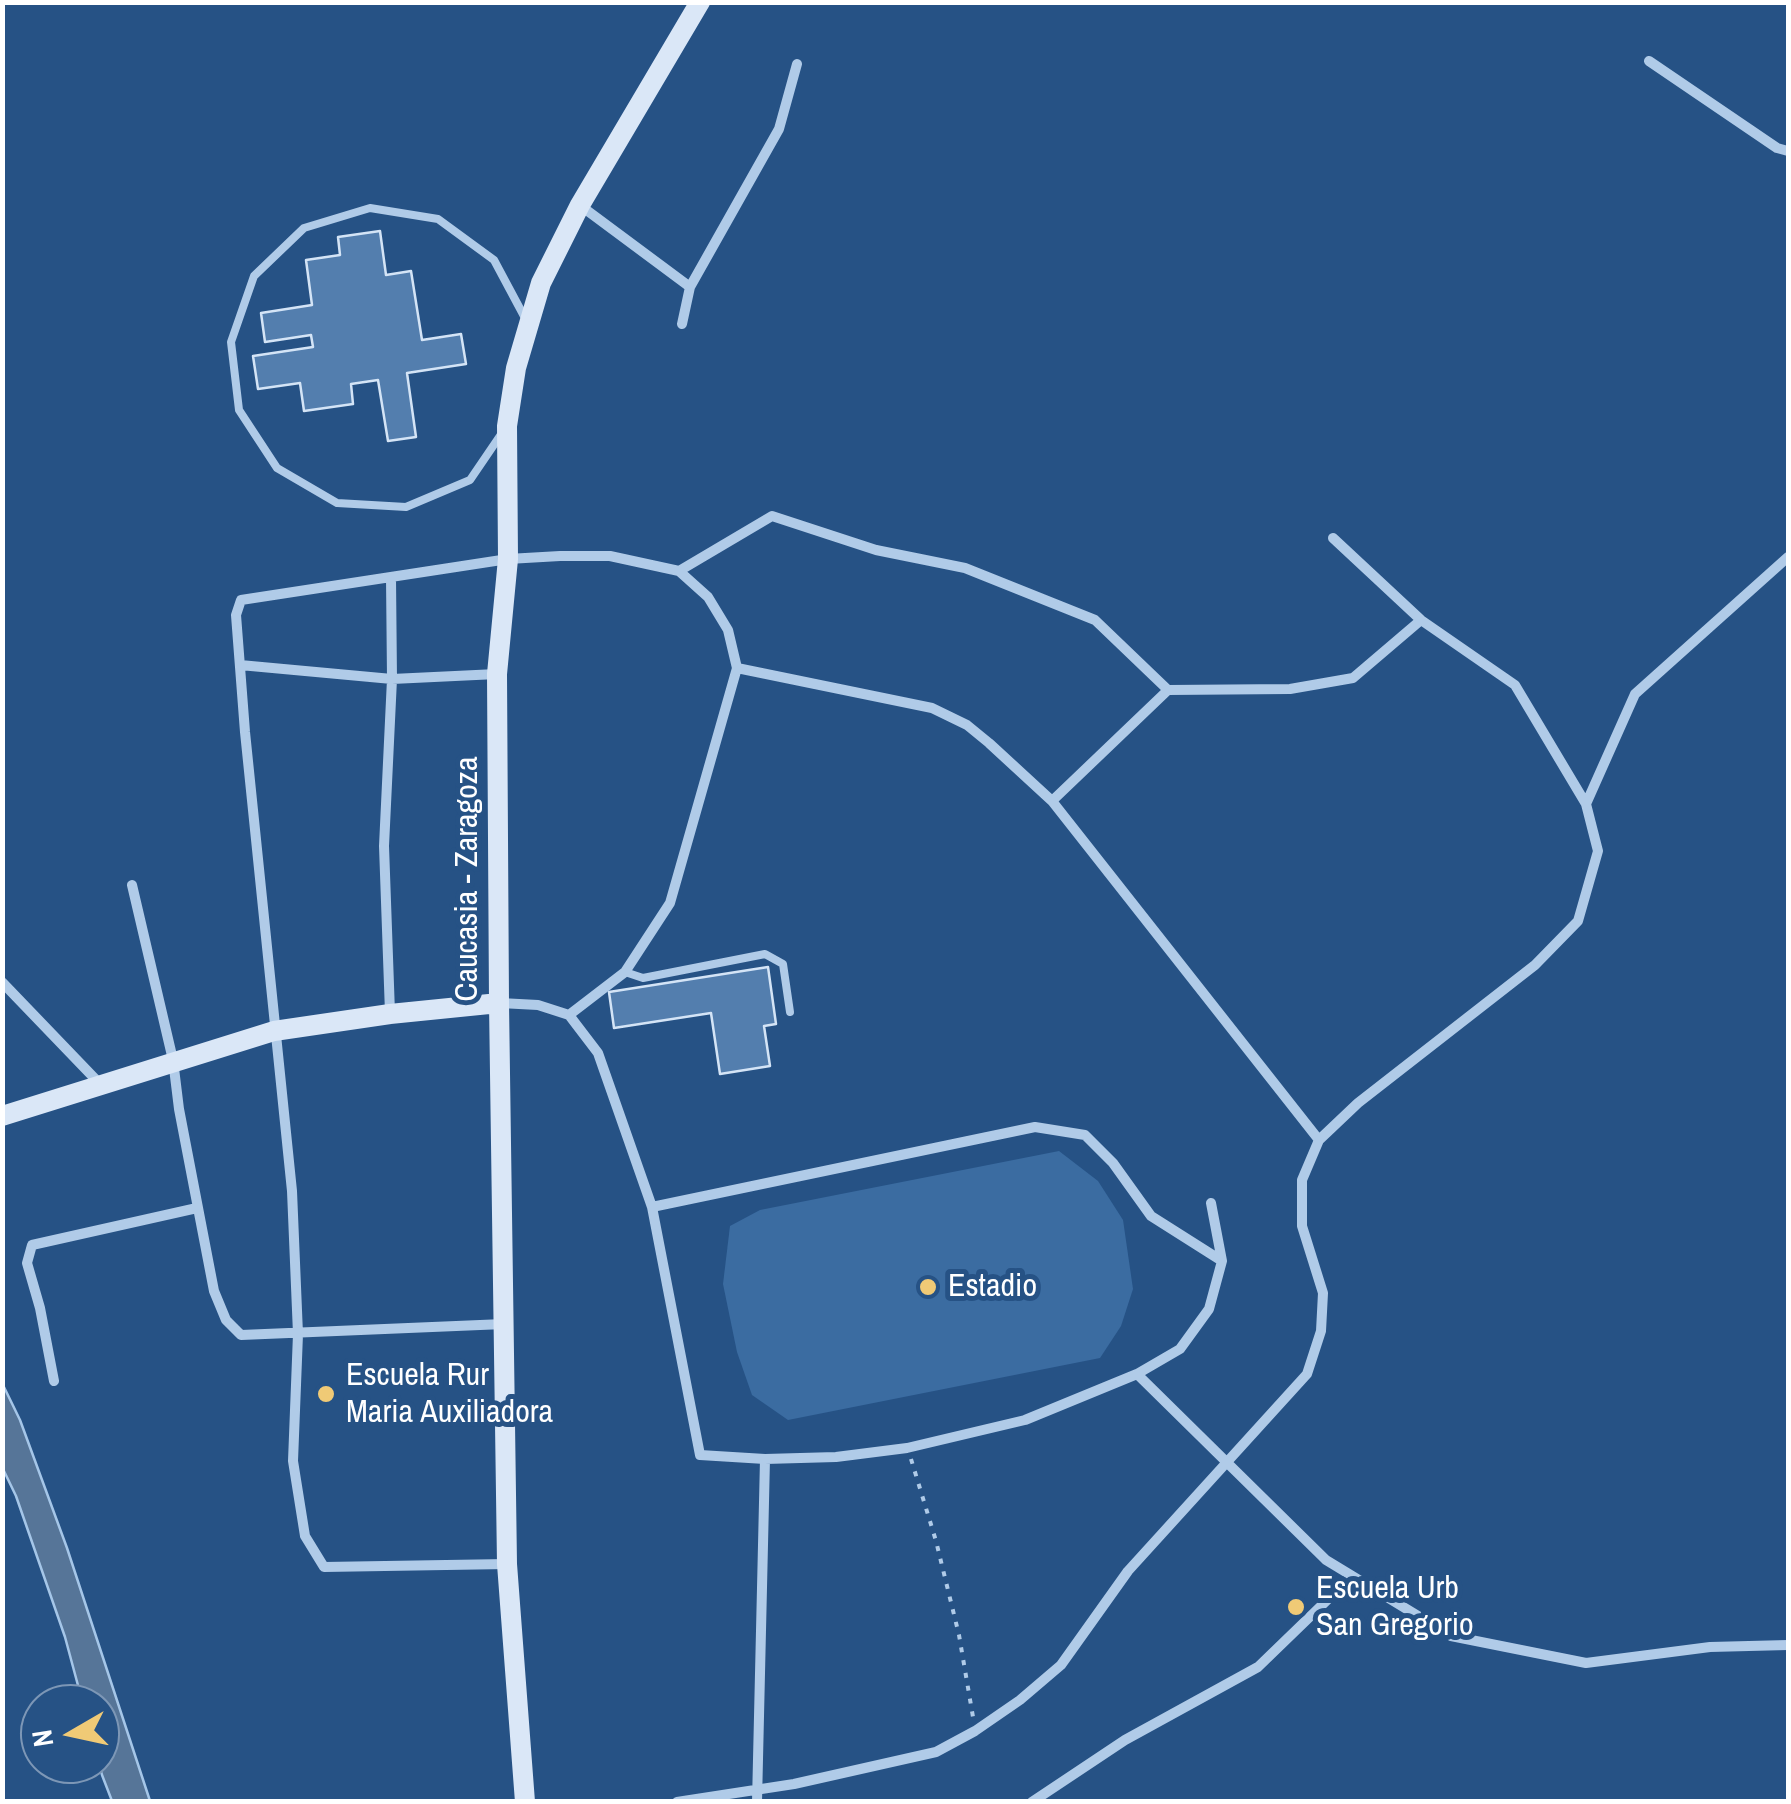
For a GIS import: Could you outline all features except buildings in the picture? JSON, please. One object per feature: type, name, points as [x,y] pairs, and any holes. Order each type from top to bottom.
[{"type":"main road","name":"Caucasia - Zaragoza","points":[[525,1802],[507,1564],[499,1003],[497,674],[508,559],[507,426],[516,368],[541,283],[580,206],[700,2]]},
{"type":"main road","points":[[2,1116],[274,1031],[499,1003]]},
{"type":"street","points":[[1649,61],[1788,152]]},
{"type":"street","points":[[682,324],[690,287],[779,129],[796,64]]},
{"type":"street","points":[[580,206],[690,287]]},
{"type":"street","points":[[680,571],[772,516],[876,550],[965,568],[1095,620],[1168,690]]},
{"type":"street","points":[[677,1802],[757,1795],[936,1752],[1020,1700],[1060,1665],[1128,1571],[1307,1374],[1321,1331],[1323,1293],[1302,1226],[1302,1180],[1319,1140],[1358,1104],[1536,964],[1578,921],[1598,850],[1586,804],[1515,685],[1421,620],[1333,538]]},
{"type":"street","points":[[507,1564],[324,1567],[306,1536],[294,1461],[298,1334],[292,1191],[240,666],[236,615],[242,600],[508,559],[610,556],[680,571],[708,597],[728,630],[737,668],[670,903],[625,972],[569,1015]]},
{"type":"street","points":[[1586,804],[1635,694],[1788,558]]},
{"type":"street","points":[[390,1014],[384,846],[392,678],[391,578]]},
{"type":"street","points":[[1052,801],[1168,690],[1290,689],[1353,678],[1421,620]]},
{"type":"street","points":[[240,666],[392,678],[497,674]]},
{"type":"street","points":[[737,668],[932,708],[967,725],[1052,801],[1319,1140]]},
{"type":"street","points":[[132,885],[173,1060],[214,1292],[226,1320],[240,1336],[505,1324]]},
{"type":"street","points":[[2,982],[101,1085]]},
{"type":"street","points":[[499,1003],[538,1005],[569,1015],[598,1053],[652,1208],[700,1455],[836,1456],[907,1448],[1025,1420],[1137,1374],[1180,1350],[1210,1310],[1222,1261],[1211,1204]]},
{"type":"street","points":[[652,1208],[1035,1127],[1084,1135],[1113,1163],[1150,1216],[1222,1261]]},
{"type":"street","points":[[54,1380],[27,1263],[32,1245],[197,1208]]},
{"type":"street","points":[[1137,1374],[1326,1560],[1451,1636],[1586,1663],[1710,1646],[1788,1645]]},
{"type":"street","points":[[757,1795],[764,1458]]},
{"type":"street","points":[[1032,1802],[1125,1740],[1258,1667],[1352,1576]]},
{"type":"lane","points":[[507,426],[470,480],[406,507],[337,503],[278,468],[248,425],[239,410],[231,342],[254,276],[291,240],[304,228],[370,208],[438,219],[452,229],[494,260],[527,322]]},
{"type":"lane","points":[[625,972],[643,978],[765,954],[782,964],[790,1012]]},
{"type":"path","points":[[907,1448],[936,1541],[975,1731]]},
{"type":"shaded area","name":"Estadio","points":[[1059,1151],[1098,1181],[1123,1220],[1133,1289],[1121,1326],[1100,1358],[788,1420],[752,1395],[737,1352],[723,1284],[730,1226],[760,1210]]},
{"type":"shaded area","points":[[3,1385],[20,1420],[67,1548],[112,1684],[78,1684],[65,1637],[3,1469]]},
{"type":"shaded area","points":[[120,1710],[150,1801],[112,1801],[105,1784],[120,1784]]},
{"type":"place","name":"Estadio","points":[[928,1287]]},
{"type":"place","name":"Escuela Rur Maria Auxiliadora","points":[[326,1394]]},
{"type":"place","name":"Escuela Urb San Gregorio","points":[[1296,1607]]}]
